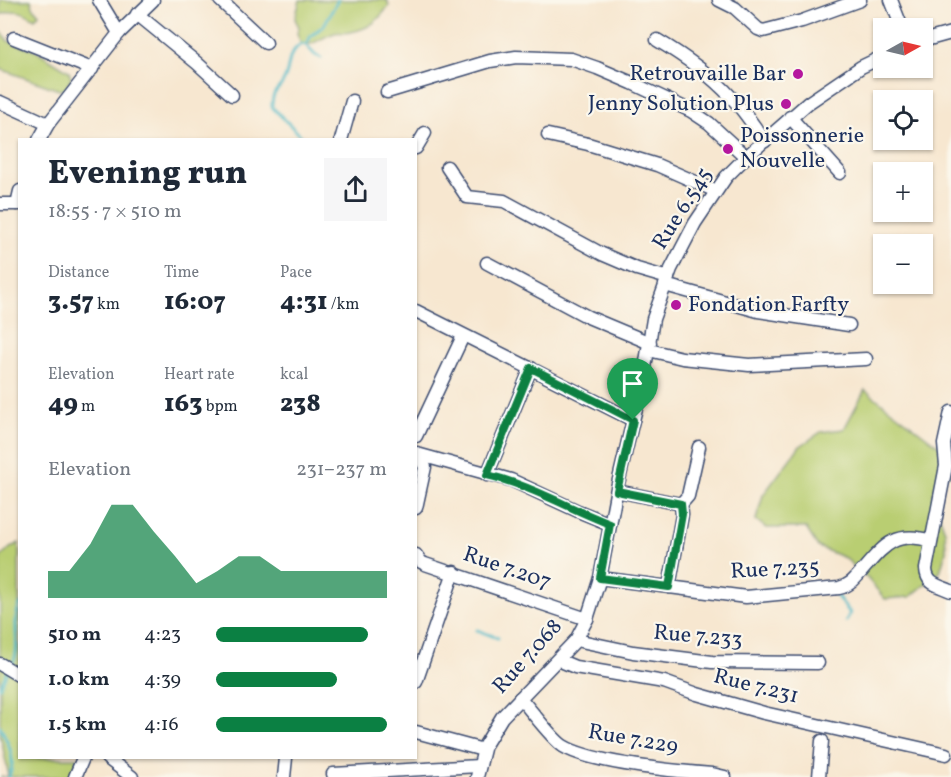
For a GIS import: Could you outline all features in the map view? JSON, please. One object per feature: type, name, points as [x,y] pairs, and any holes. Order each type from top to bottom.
[{"type":"street","points":[[99,0],[119,33]]},
{"type":"street","points":[[40,138],[48,124],[119,33],[153,0]]},
{"type":"street","points":[[220,0],[266,43]]},
{"type":"street","points":[[719,0],[735,8],[758,29],[764,31],[802,21],[860,0]]},
{"type":"street","points":[[891,0],[898,18]]},
{"type":"street","points":[[138,14],[232,95]]},
{"type":"street","points":[[933,37],[951,33]]},
{"type":"street","points":[[14,38],[92,69]]},
{"type":"street","points":[[657,40],[677,52],[716,82],[732,97],[765,141]]},
{"type":"street","points":[[387,92],[490,60],[516,57],[571,59],[641,86],[691,111],[710,123],[746,157]]},
{"type":"street","name":"Rue 6.545","points":[[650,346],[653,319],[667,281],[695,223],[726,177],[790,117],[861,67],[873,61]]},
{"type":"street","points":[[342,138],[352,101]]},
{"type":"street","points":[[0,102],[48,124]]},
{"type":"street","points":[[790,117],[840,173]]},
{"type":"street","points":[[417,146],[425,133]]},
{"type":"street","points":[[548,135],[588,144],[657,165],[716,191]]},
{"type":"street","points":[[447,167],[467,197],[504,201],[602,254],[667,281],[758,311],[849,325]]},
{"type":"street","points":[[0,204],[18,204]]},
{"type":"street","points":[[487,263],[588,317],[682,358],[749,365],[866,359]]},
{"type":"street","points":[[417,312],[633,420]]},
{"type":"street","points":[[417,434],[464,336]]},
{"type":"street","name":"Rue 7.068","points":[[478,772],[483,750],[502,717],[576,639],[587,619],[600,578],[650,346]]},
{"type":"street","points":[[487,475],[531,368]]},
{"type":"street","points":[[951,412],[944,444],[949,470],[926,569],[926,577],[930,582],[951,591]]},
{"type":"street","points":[[669,587],[682,514],[681,504],[688,496],[699,447]]},
{"type":"street","points":[[417,452],[487,475],[511,480],[610,524]]},
{"type":"street","points":[[417,454],[425,467],[417,503]]},
{"type":"street","points":[[617,491],[681,504]]},
{"type":"street","name":"Rue 7.235","points":[[600,578],[746,597],[839,588],[848,585],[878,553],[897,539],[912,536],[931,541]]},
{"type":"street","name":"Rue 7.207","points":[[417,556],[421,562],[587,619]]},
{"type":"street","points":[[417,679],[454,572]]},
{"type":"street","name":"Rue 7.233","points":[[576,639],[633,652],[712,662],[818,663]]},
{"type":"street","name":"Rue 7.231","points":[[561,656],[563,662],[575,667],[664,682],[764,713],[946,754]]},
{"type":"street","name":"Rue 7.229","points":[[520,698],[555,740],[570,749],[613,762],[725,777]]},
{"type":"street","points":[[417,732],[483,750]]},
{"type":"street","points":[[819,777],[822,741]]},
{"type":"street","points":[[75,777],[83,759]]},
{"type":"street","points":[[108,759],[132,777]]},
{"type":"street","points":[[284,777],[286,759]]},
{"type":"street","points":[[333,774],[478,772]]},
{"type":"green space","points":[[0,0],[31,0],[39,14],[35,19],[18,11],[0,15]]},
{"type":"green space","points":[[300,0],[387,0],[389,6],[369,26],[348,33],[335,33],[314,43],[301,45],[297,33],[299,27],[295,19]]},
{"type":"green space","points":[[0,30],[8,41],[35,50],[69,71],[71,79],[65,89],[59,90],[0,69]]},
{"type":"green space","points":[[865,390],[951,455],[951,474],[939,478],[932,495],[945,531],[946,551],[940,572],[910,597],[885,599],[845,558],[818,547],[806,528],[766,528],[756,520],[763,495],[799,447],[821,432],[844,429]]},
{"type":"green space","points":[[18,544],[18,759],[78,759],[70,777],[7,777],[0,734],[0,558]]},
{"type":"waterway","points":[[303,138],[272,107],[273,96],[285,78],[293,52],[301,44],[306,45],[311,36],[324,25],[338,0]]},
{"type":"waterway","points":[[306,45],[321,58]]},
{"type":"waterway","points":[[836,595],[850,613],[846,621]]},
{"type":"waterway","points":[[11,667],[16,652],[18,609]]},
{"type":"waterway","points":[[477,630],[498,638]]},
{"type":"waterway","points":[[0,687],[7,672]]},
{"type":"waterway","points":[[0,726],[12,757],[9,777]]},
{"type":"place","name":"Retrouvaille Bar","points":[[798,74]]},
{"type":"place","name":"Jenny Solution Plus","points":[[786,104]]},
{"type":"place","name":"Poissonnerie Nouvelle","points":[[728,149]]},
{"type":"place","name":"Fondation Farfty","points":[[676,305]]},
{"type":"route","points":[[531,368],[633,420],[617,491],[681,504],[682,514],[669,587],[600,578],[610,524],[511,480],[487,475],[531,368]]}]
